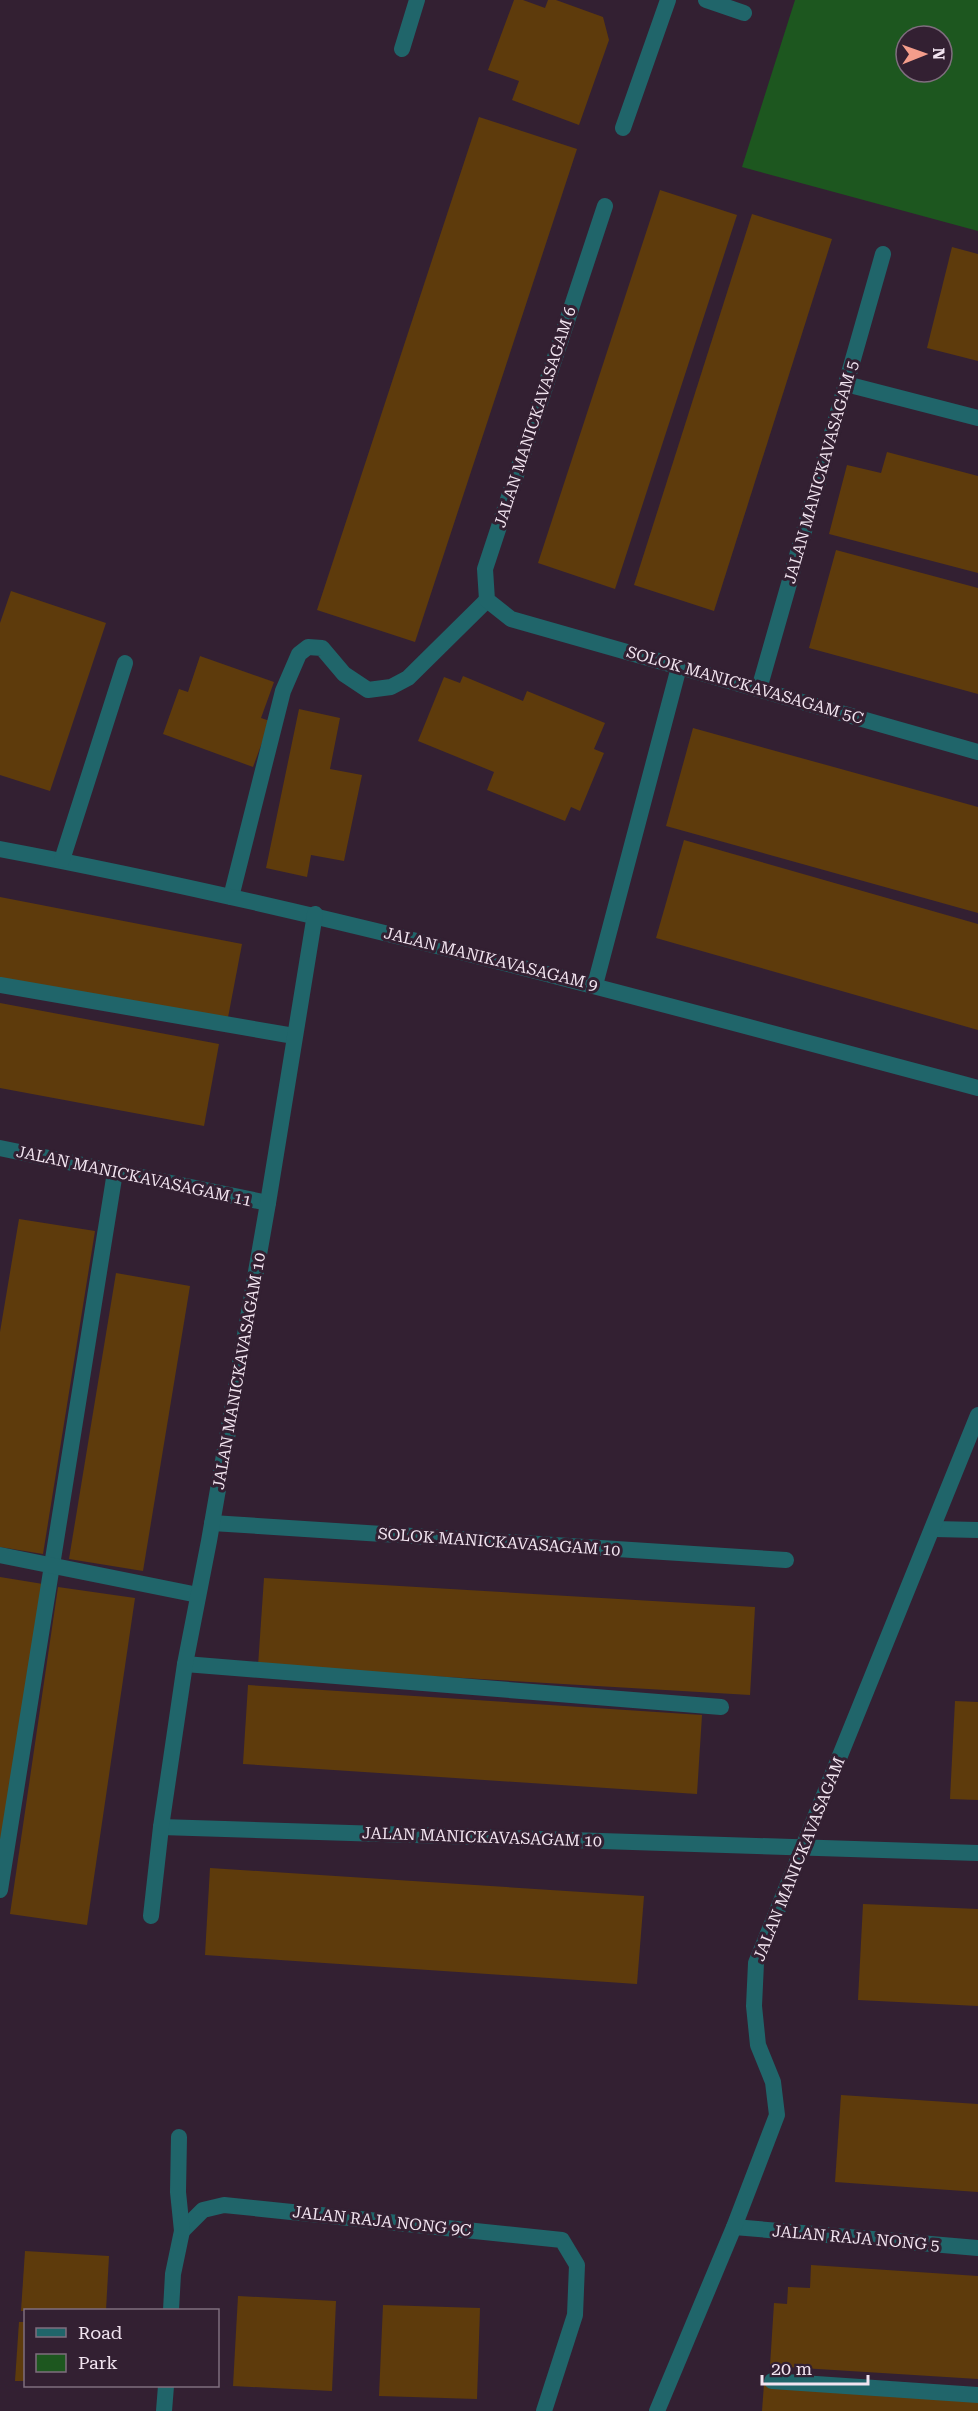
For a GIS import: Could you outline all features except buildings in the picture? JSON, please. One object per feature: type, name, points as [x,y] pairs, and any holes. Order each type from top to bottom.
[{"type":"street","points":[[402,49],[417,0]]},
{"type":"street","points":[[623,129],[668,0]]},
{"type":"street","points":[[706,0],[746,7]]},
{"type":"street","name":"JALAN MANICKAVASAGAM 6","points":[[487,600],[485,569],[605,206]]},
{"type":"street","name":"JALAN MANICKAVASAGAM 5","points":[[759,689],[883,254]]},
{"type":"street","points":[[846,384],[978,418]]},
{"type":"street","points":[[231,897],[283,691],[299,654],[308,647],[322,648],[344,674],[368,690],[391,687],[408,678],[487,600]]},
{"type":"street","name":"SOLOK MANICKAVASAGAM 5C","points":[[487,600],[512,619],[978,752]]},
{"type":"street","points":[[62,860],[125,663]]},
{"type":"street","points":[[595,985],[679,666]]},
{"type":"street","name":"JALAN MANIKAVASAGAM 9","points":[[0,849],[315,914],[595,985],[978,1088]]},
{"type":"street","name":"JALAN MANICKAVASAGAM 10","points":[[151,1916],[161,1827],[185,1664],[213,1523],[315,914]]},
{"type":"street","points":[[0,985],[294,1036]]},
{"type":"street","name":"JALAN MANICKAVASAGAM 11","points":[[0,1148],[268,1203]]},
{"type":"street","points":[[0,1890],[115,1172]]},
{"type":"street","name":"JALAN MANICKAVASAGAM","points":[[657,2411],[734,2227],[777,2115],[773,2082],[758,2045],[754,2006],[756,1963],[934,1529],[978,1415]]},
{"type":"street","name":"SOLOK MANICKAVASAGAM 10","points":[[213,1523],[786,1560]]},
{"type":"street","points":[[934,1529],[978,1530]]},
{"type":"street","points":[[0,1556],[198,1595]]},
{"type":"street","points":[[185,1664],[721,1707]]},
{"type":"street","name":"JALAN MANICKAVASAGAM 10","points":[[161,1827],[978,1853]]},
{"type":"street","points":[[171,2309],[173,2274],[182,2231],[178,2192],[179,2137]]},
{"type":"street","name":"JALAN RAJA NONG 9C","points":[[182,2231],[203,2210],[224,2205],[562,2240],[577,2265],[574,2315],[544,2411]]},
{"type":"street","name":"JALAN RAJA NONG 5","points":[[734,2227],[978,2248]]},
{"type":"street","points":[[772,2381],[978,2395]]},
{"type":"street","points":[[164,2411],[166,2387]]},
{"type":"green space","points":[[795,0],[978,0],[978,231],[742,167]]}]
